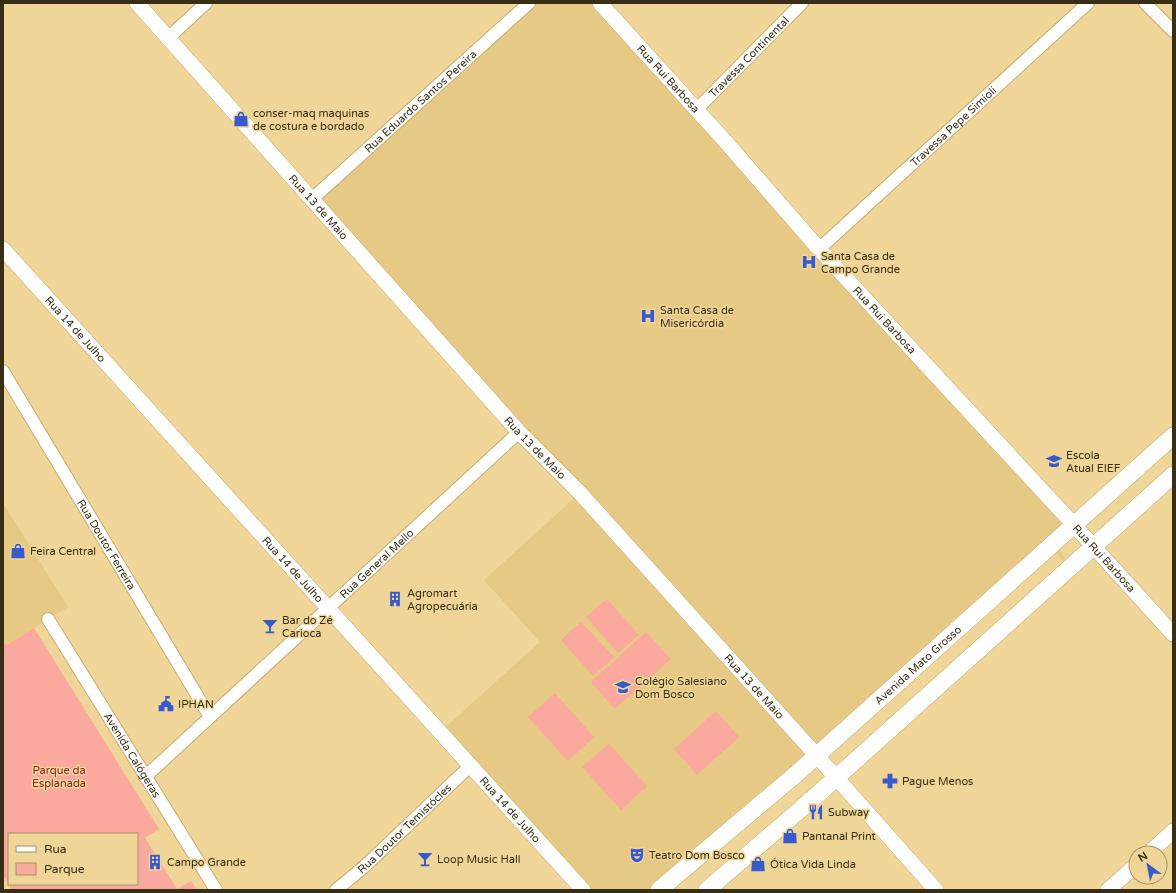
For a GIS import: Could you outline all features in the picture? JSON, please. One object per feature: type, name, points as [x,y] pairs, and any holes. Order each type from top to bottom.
[{"type":"main road","name":"Avenida Mato Grosso","points":[[659,890],[817,756],[1173,436]]},
{"type":"main road","points":[[707,890],[837,778],[1173,475]]},
{"type":"street","name":"Rua 13 de Maio","points":[[137,3],[519,432],[580,493],[936,890]]},
{"type":"street","points":[[168,38],[206,3]]},
{"type":"street","name":"Rua Eduardo Santos Pereira","points":[[312,199],[529,3]]},
{"type":"street","name":"Rua Rui Barbosa","points":[[600,3],[725,141],[819,249],[1074,524],[1173,634]]},
{"type":"street","name":"Travessa Continental","points":[[696,110],[802,3]]},
{"type":"street","name":"Travessa Pepe Simioli","points":[[819,249],[1088,3]]},
{"type":"street","points":[[1145,3],[1173,31]]},
{"type":"street","name":"Rua 14 de Julho","points":[[3,249],[583,890]]},
{"type":"street","name":"Rua Doutor Ferreira","points":[[3,371],[210,717]]},
{"type":"street","name":"Rua General Mello","points":[[146,777],[519,432]]},
{"type":"street","name":"Avenida Calógeras","points":[[48,620],[216,890]]},
{"type":"street","name":"Rua Doutor Temistócles","points":[[336,890],[365,866],[470,766]]},
{"type":"street","points":[[1158,845],[1173,831]]},
{"type":"street","points":[[1108,890],[1128,872]]},
{"type":"shaded area","name":"Santa Casa de Misericórdia","points":[[529,3],[600,3],[1074,525],[1055,542],[1074,574],[1050,546],[659,890],[583,890],[440,732],[540,642],[484,580],[580,493],[312,199]]},
{"type":"shaded area","name":"Feira Central","points":[[3,503],[68,607],[7,645],[5,643],[3,645]]},
{"type":"green space","points":[[607,599],[639,635],[618,653],[586,617]]},
{"type":"green space","points":[[581,622],[614,657],[593,676],[561,640]]},
{"type":"green space","name":"Parque da Esplanada","points":[[34,628],[159,829],[145,838],[177,889],[191,881],[197,890],[12,890],[9,885],[138,885],[138,833],[8,833],[8,883],[3,875],[3,645],[5,643],[7,645]]},
{"type":"green space","points":[[646,632],[671,659],[615,709],[591,682]]},
{"type":"green space","points":[[555,693],[594,737],[568,761],[528,717]]},
{"type":"green space","points":[[716,711],[739,737],[697,775],[674,749]]},
{"type":"green space","points":[[609,744],[647,786],[621,810],[582,767]]},
{"type":"place","name":"conser-maq maquinas de costura e bordado","points":[[241,119]]},
{"type":"place","name":"Santa Casa de Campo Grande","points":[[809,262]]},
{"type":"place","name":"Santa Casa de Misericórdia","points":[[648,316]]},
{"type":"place","name":"Escola Atual EIEF","points":[[1054,461]]},
{"type":"place","name":"Feira Central","points":[[18,551]]},
{"type":"place","name":"Agromart Agropecuária","points":[[395,599]]},
{"type":"place","name":"Bar do Zé Carioca","points":[[270,626]]},
{"type":"place","name":"Colégio Salesiano Dom Bosco","points":[[623,687]]},
{"type":"place","name":"IPHAN","points":[[166,704]]},
{"type":"place","name":"Pague Menos","points":[[890,781]]},
{"type":"place","name":"Subway","points":[[816,812]]},
{"type":"place","name":"Pantanal Print","points":[[790,836]]},
{"type":"place","name":"Teatro Dom Bosco","points":[[637,855]]},
{"type":"place","name":"Loop Music Hall","points":[[425,859]]},
{"type":"place","name":"Campo Grande","points":[[155,862]]},
{"type":"place","name":"Ótica Vida Linda","points":[[758,864]]}]
